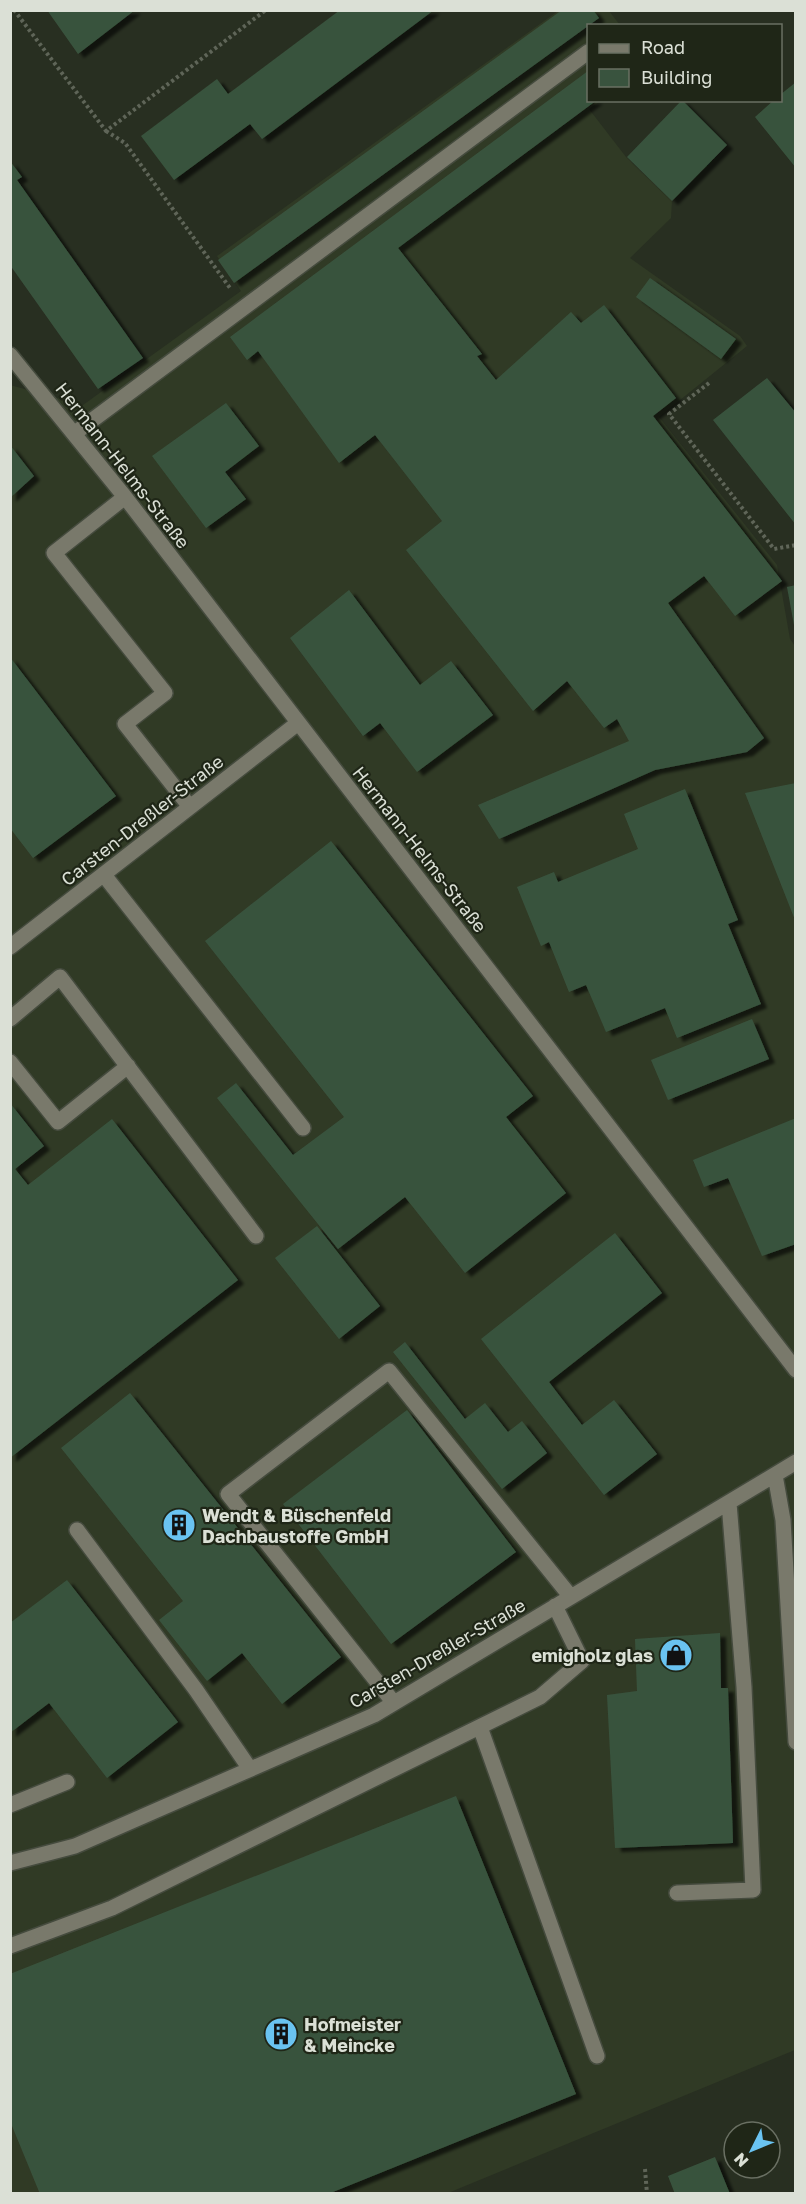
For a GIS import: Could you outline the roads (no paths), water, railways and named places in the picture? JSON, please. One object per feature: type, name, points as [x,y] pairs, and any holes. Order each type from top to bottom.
[{"type":"street","points":[[75,433],[587,53]]},
{"type":"street","name":"Hermann-Helms-Straße","points":[[10,355],[125,497],[795,1370]]},
{"type":"street","points":[[125,497],[54,553],[165,693],[125,724],[190,807]]},
{"type":"street","name":"Carsten-Dreßler-Straße","points":[[10,947],[298,723]]},
{"type":"street","points":[[104,875],[303,1128]]},
{"type":"street","points":[[10,1019],[60,977],[256,1236]]},
{"type":"street","points":[[10,1062],[58,1122],[128,1066]]},
{"type":"street","points":[[394,1703],[228,1494],[389,1371],[571,1597]]},
{"type":"street","name":"Carsten-Dreßler-Straße","points":[[10,1863],[75,1846],[374,1715],[795,1462]]},
{"type":"street","points":[[775,1475],[783,1520],[795,1742]]},
{"type":"street","points":[[677,1893],[753,1890],[744,1687],[729,1503]]},
{"type":"street","points":[[77,1530],[196,1690],[250,1769]]},
{"type":"street","points":[[10,1946],[112,1908],[540,1697],[582,1661],[555,1606]]},
{"type":"street","points":[[480,1727],[597,2056]]},
{"type":"street","points":[[10,1805],[67,1782]]},
{"type":"place","name":"Wendt & Büschenfeld Dachbaustoffe GmbH","points":[[179,1525]]},
{"type":"place","name":"emigholz glas","points":[[676,1655]]},
{"type":"place","name":"Hofmeister & Meincke","points":[[281,2034]]}]
